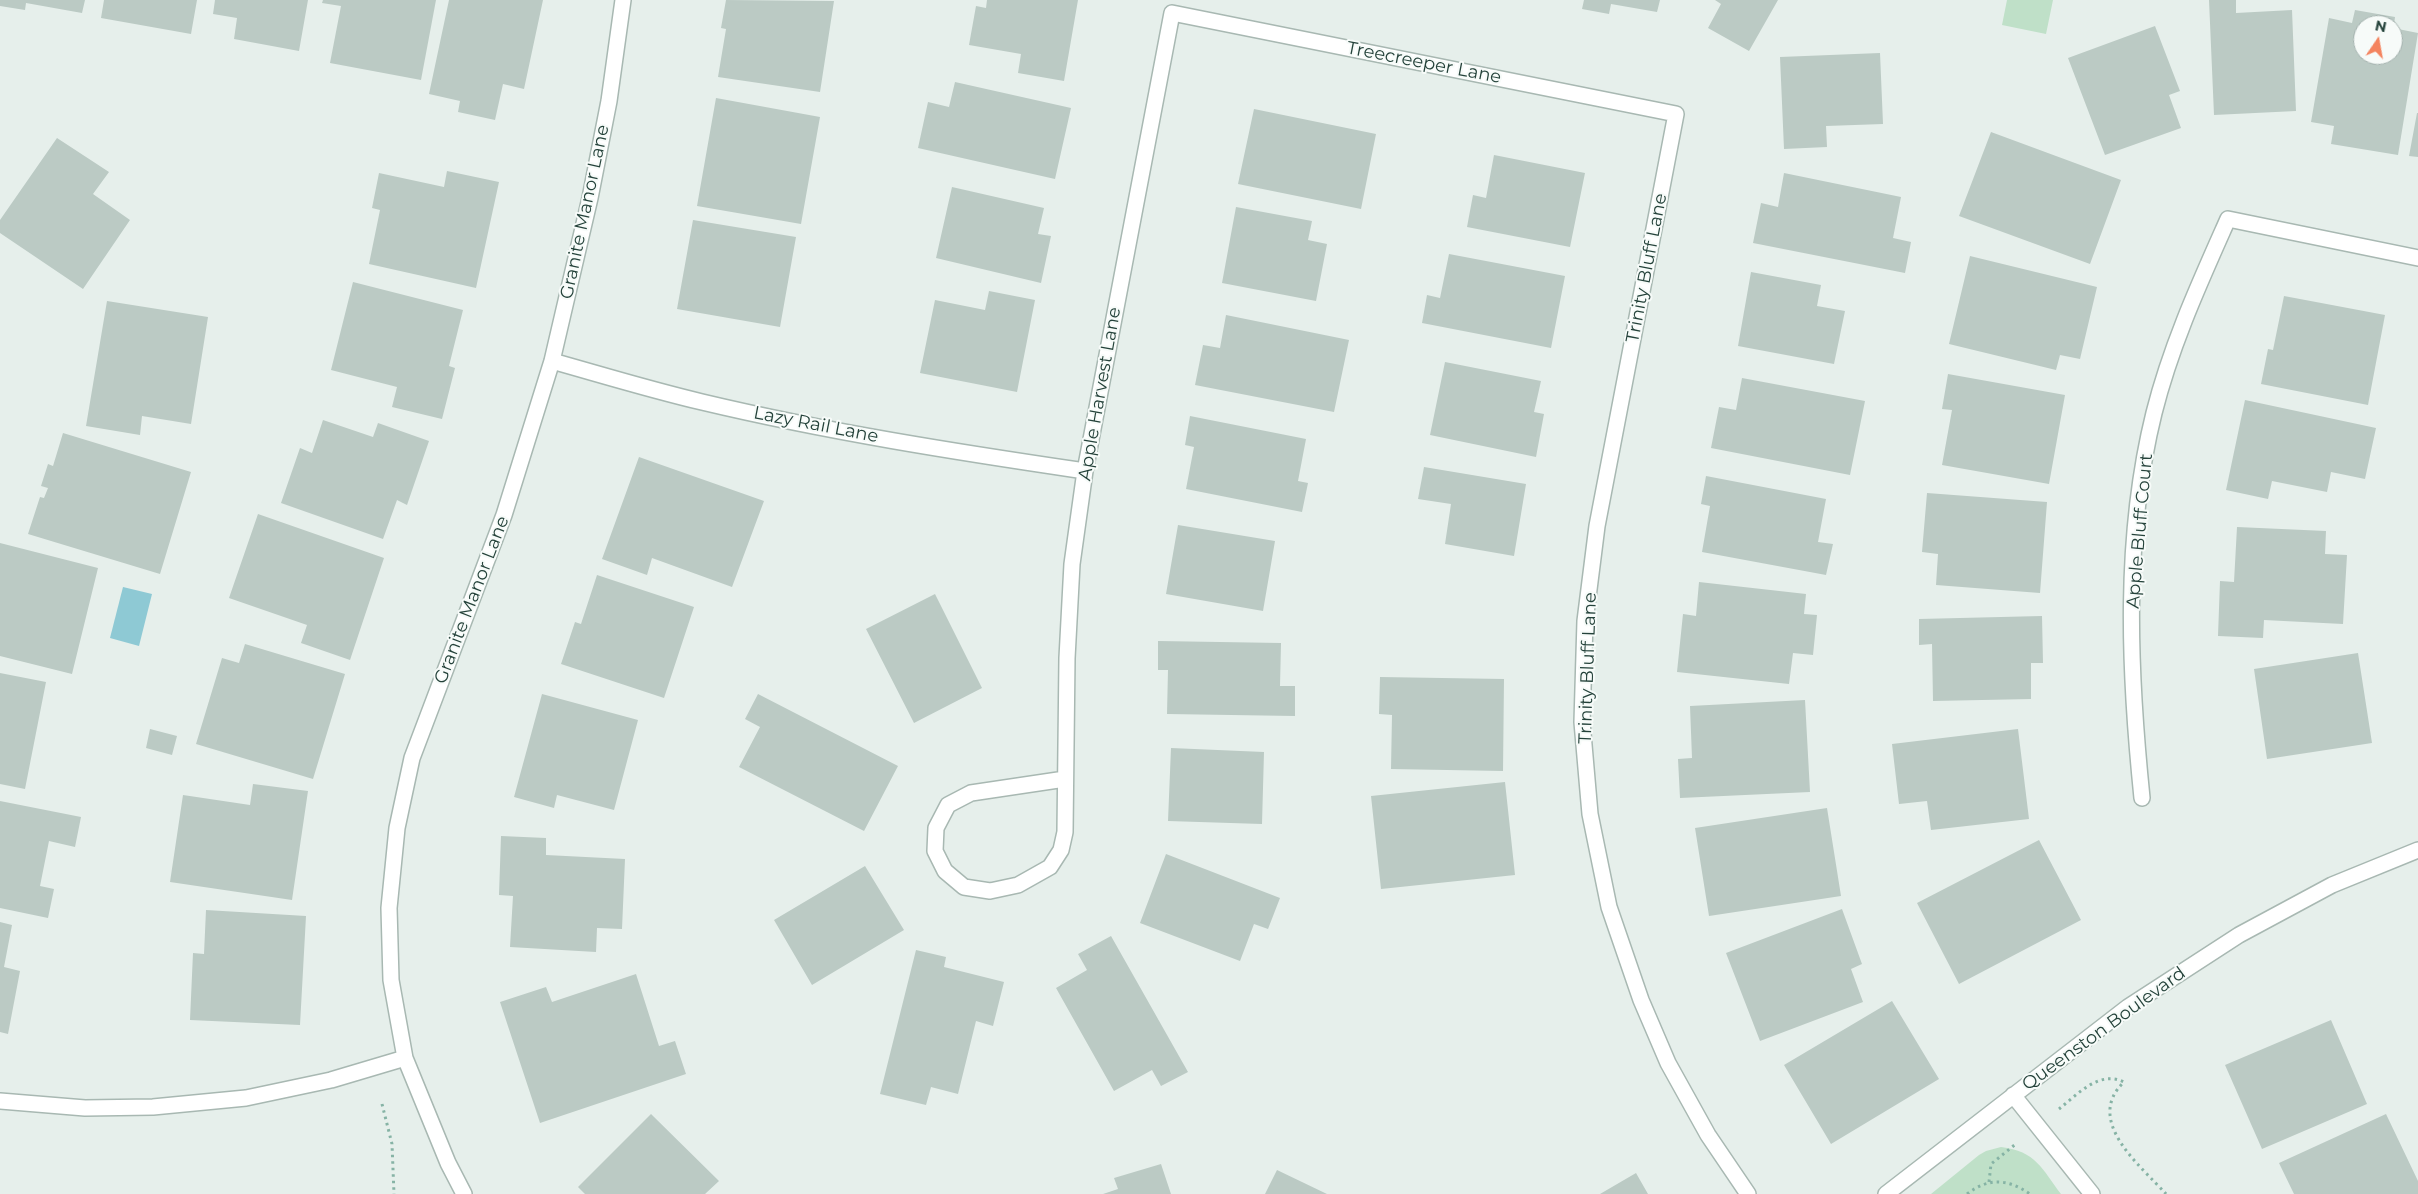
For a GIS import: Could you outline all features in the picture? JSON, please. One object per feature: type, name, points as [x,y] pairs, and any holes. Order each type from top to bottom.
[{"type":"street","name":"Granite Manor Lane","points":[[464,1194],[448,1163],[405,1058],[391,980],[389,926],[397,828],[412,758],[504,515],[552,361],[590,198],[608,101],[622,0]]},
{"type":"street","name":"Treecreeper Lane","points":[[1172,13],[1676,114]]},
{"type":"street","name":"Apple Harvest Lane","points":[[1065,780],[971,793],[948,804],[936,828],[935,852],[945,871],[964,887],[990,891],[1018,884],[1050,867],[1060,850],[1065,832],[1067,658],[1072,564],[1084,471],[1172,13]]},
{"type":"street","name":"Trinity Bluff Lane","points":[[1676,114],[1597,526],[1586,621],[1582,722],[1590,814],[1609,907],[1641,1000],[1668,1063],[1708,1135],[1748,1194]]},
{"type":"street","name":"Apple Bluff Court","points":[[2142,798],[2134,718],[2132,585],[2142,470],[2154,414],[2170,359],[2193,297],[2228,219],[2418,258]]},
{"type":"street","name":"Lazy Rail Lane","points":[[552,361],[701,402],[830,429],[966,454],[1084,471]]},
{"type":"street","name":"Queenston Boulevard","points":[[1886,1194],[2128,1007],[2239,935],[2332,885],[2418,850]]},
{"type":"street","points":[[0,1101],[85,1108],[153,1107],[190,1104],[246,1098],[331,1080],[405,1058]]},
{"type":"street","points":[[2013,1095],[2092,1194]]},
{"type":"path","points":[[2067,1103],[2099,1080],[2114,1077],[2124,1082],[2116,1089],[2113,1100],[2112,1119],[2114,1130],[2126,1151],[2166,1194]]},
{"type":"path","points":[[382,1104],[392,1144],[394,1194]]},
{"type":"path","points":[[1988,1182],[1991,1164],[2010,1148]]},
{"type":"path","points":[[1967,1194],[1988,1182],[2007,1181],[2030,1194]]},
{"type":"green space","points":[[2007,0],[2053,0],[2046,34],[2002,25]]},
{"type":"green space","points":[[2001,1147],[2013,1149],[2030,1157],[2043,1169],[2061,1194],[1931,1194],[1979,1155]]},
{"type":"water","points":[[123,587],[152,594],[139,646],[110,638]]},
{"type":"building","points":[[0,0],[85,0],[82,13],[26,3],[25,10],[0,6]]},
{"type":"building","points":[[104,0],[197,0],[191,34],[101,18]]},
{"type":"building","points":[[215,0],[308,0],[299,51],[234,39],[237,18],[213,14]]},
{"type":"building","points":[[323,0],[436,0],[421,80],[330,63],[341,6],[322,3]]},
{"type":"building","points":[[449,0],[543,0],[524,89],[503,84],[495,120],[458,112],[460,101],[429,94]]},
{"type":"building","points":[[726,0],[834,1],[820,92],[718,77],[726,29],[721,28]]},
{"type":"building","points":[[987,0],[1078,0],[1064,81],[1018,73],[1021,54],[969,45],[976,6],[986,8]]},
{"type":"building","points":[[1584,0],[1660,0],[1657,12],[1611,4],[1609,14],[1582,9]]},
{"type":"building","points":[[1715,0],[1778,0],[1749,51],[1708,28],[1721,4]]},
{"type":"building","points":[[2209,0],[2236,0],[2236,13],[2292,10],[2296,111],[2214,115]]},
{"type":"building","points":[[2355,10],[2384,15],[2354,15]]},
{"type":"building","points":[[2329,18],[2352,23],[2353,19],[2353,65],[2403,65],[2403,30],[2418,33],[2398,155],[2331,144],[2334,126],[2311,122]]},
{"type":"building","points":[[2155,26],[2180,91],[2169,95],[2181,128],[2105,155],[2068,58]]},
{"type":"building","points":[[1880,53],[1883,124],[1826,126],[1827,147],[1784,149],[1780,57]]},
{"type":"building","points":[[955,82],[1071,108],[1055,179],[918,148],[928,102],[949,107]]},
{"type":"building","points":[[716,98],[820,117],[801,224],[697,206]]},
{"type":"building","points":[[1254,109],[1376,134],[1361,209],[1238,184]]},
{"type":"building","points":[[2418,113],[2418,157],[2409,156]]},
{"type":"building","points":[[1991,132],[2121,180],[2090,264],[1959,216]]},
{"type":"building","points":[[57,138],[109,172],[93,194],[130,220],[83,289],[0,233],[0,220]]},
{"type":"building","points":[[1494,155],[1585,173],[1570,247],[1467,227],[1473,195],[1486,198]]},
{"type":"building","points":[[447,171],[499,182],[476,288],[369,264],[380,210],[372,208],[379,173],[444,187]]},
{"type":"building","points":[[1784,173],[1901,197],[1893,238],[1911,242],[1905,273],[1753,243],[1761,203],[1778,207]]},
{"type":"building","points":[[952,187],[1044,208],[1038,234],[1051,236],[1041,283],[936,258]]},
{"type":"building","points":[[1236,207],[1312,221],[1308,240],[1327,244],[1316,301],[1222,283]]},
{"type":"building","points":[[693,220],[796,237],[780,327],[677,309]]},
{"type":"building","points":[[1449,254],[1565,276],[1551,348],[1422,323],[1427,295],[1440,298]]},
{"type":"building","points":[[1970,256],[2097,287],[2080,359],[2060,355],[2056,370],[1949,344]]},
{"type":"building","points":[[1751,272],[1821,285],[1817,306],[1845,311],[1834,364],[1738,346]]},
{"type":"building","points":[[353,282],[463,310],[449,366],[455,368],[442,419],[392,407],[397,387],[331,370]]},
{"type":"building","points":[[989,291],[1035,300],[1017,392],[920,373],[935,300],[985,310]]},
{"type":"building","points":[[2284,296],[2385,315],[2368,405],[2261,384],[2268,349],[2273,350]]},
{"type":"building","points":[[107,301],[208,317],[191,424],[142,416],[140,435],[86,426]]},
{"type":"building","points":[[1226,315],[1349,340],[1334,412],[1195,385],[1203,345],[1220,348]]},
{"type":"building","points":[[1445,362],[1541,381],[1534,412],[1544,414],[1536,457],[1430,435]]},
{"type":"building","points":[[1948,374],[2065,395],[2049,484],[1942,465],[1952,410],[1942,409]]},
{"type":"building","points":[[1742,378],[1865,401],[1850,475],[1711,448],[1719,407],[1736,410]]},
{"type":"building","points":[[2245,400],[2376,428],[2365,479],[2331,472],[2327,492],[2272,481],[2268,499],[2226,490]]},
{"type":"building","points":[[1190,416],[1306,439],[1298,481],[1308,483],[1302,512],[1186,489],[1194,447],[1185,445]]},
{"type":"building","points":[[323,420],[373,437],[378,423],[429,441],[407,505],[397,500],[383,539],[281,503],[300,448],[312,453]]},
{"type":"building","points":[[63,433],[191,472],[160,574],[28,534],[40,497],[44,498],[48,488],[41,486],[48,464],[53,466]]},
{"type":"building","points":[[639,457],[764,501],[732,587],[652,558],[647,575],[602,559]]},
{"type":"building","points":[[1424,467],[1526,484],[1514,556],[1445,544],[1451,504],[1418,499]]},
{"type":"building","points":[[1706,476],[1826,499],[1818,542],[1833,544],[1826,575],[1702,552],[1710,506],[1701,504]]},
{"type":"building","points":[[1927,493],[2047,502],[2040,593],[1936,585],[1938,554],[1922,552]]},
{"type":"building","points":[[258,514],[384,558],[350,660],[301,643],[307,625],[229,598]]},
{"type":"building","points":[[1178,525],[1275,541],[1263,611],[1166,594]]},
{"type":"building","points":[[2237,527],[2326,531],[2325,554],[2347,555],[2343,624],[2264,620],[2263,638],[2218,636],[2220,581],[2234,582]]},
{"type":"building","points":[[0,543],[98,568],[72,674],[0,656]]},
{"type":"building","points":[[597,575],[694,607],[664,698],[561,664],[575,622],[581,624]]},
{"type":"building","points":[[1699,582],[1806,594],[1804,614],[1817,615],[1813,655],[1793,653],[1789,684],[1677,672],[1683,614],[1696,616]]},
{"type":"building","points":[[935,594],[982,688],[914,723],[866,629]]},
{"type":"building","points":[[2042,616],[2043,663],[2031,663],[2031,699],[1933,701],[1932,644],[1919,645],[1919,619]]},
{"type":"building","points":[[1158,641],[1281,643],[1280,686],[1295,686],[1295,716],[1167,714],[1168,670],[1158,670]]},
{"type":"building","points":[[245,644],[345,674],[313,779],[196,744],[222,658],[239,663]]},
{"type":"building","points":[[2358,653],[2372,743],[2267,759],[2254,669]]},
{"type":"building","points":[[0,673],[46,682],[25,789],[0,784]]},
{"type":"building","points":[[1380,677],[1504,679],[1503,771],[1391,769],[1392,715],[1379,714]]},
{"type":"building","points":[[542,694],[638,720],[614,810],[557,795],[554,808],[514,797]]},
{"type":"building","points":[[758,694],[898,766],[864,831],[739,767],[760,727],[745,719]]},
{"type":"building","points":[[1805,700],[1810,792],[1680,798],[1678,759],[1692,758],[1690,706]]},
{"type":"building","points":[[150,729],[177,736],[172,755],[146,748]]},
{"type":"building","points":[[2018,729],[2029,819],[1931,830],[1927,801],[1899,804],[1892,744]]},
{"type":"building","points":[[1171,748],[1264,752],[1262,824],[1168,821]]},
{"type":"building","points":[[1505,782],[1515,875],[1381,889],[1371,796]]},
{"type":"building","points":[[253,784],[308,791],[292,900],[170,882],[183,795],[250,805]]},
{"type":"building","points":[[0,801],[81,817],[75,847],[49,841],[40,886],[54,889],[48,918],[0,908]]},
{"type":"building","points":[[1827,808],[1841,896],[1709,916],[1695,828]]},
{"type":"building","points":[[501,836],[546,838],[546,855],[625,859],[622,929],[597,928],[596,952],[510,947],[513,896],[499,895]]},
{"type":"building","points":[[2039,840],[2081,920],[1959,984],[1917,903]]},
{"type":"building","points":[[1166,854],[1280,898],[1268,929],[1254,924],[1240,961],[1140,923]]},
{"type":"building","points":[[865,866],[904,930],[812,985],[774,920]]},
{"type":"building","points":[[1842,909],[1862,964],[1851,969],[1863,1002],[1760,1041],[1726,953]]},
{"type":"building","points":[[206,910],[306,916],[300,1025],[190,1020],[193,953],[204,954]]},
{"type":"building","points":[[0,922],[12,925],[4,967],[20,971],[8,1034],[0,1032]]},
{"type":"building","points":[[1111,936],[1188,1072],[1161,1086],[1152,1070],[1114,1091],[1056,988],[1087,970],[1078,954]]},
{"type":"building","points":[[916,950],[946,957],[944,967],[1004,982],[993,1026],[976,1021],[958,1094],[931,1087],[926,1105],[880,1094]]},
{"type":"building","points":[[636,974],[659,1046],[675,1041],[686,1074],[540,1123],[500,1002],[546,987],[552,1002]]},
{"type":"building","points":[[1892,1001],[1939,1079],[1831,1144],[1784,1065]]},
{"type":"building","points":[[2331,1020],[2367,1104],[2262,1149],[2225,1065]]},
{"type":"building","points":[[651,1114],[719,1181],[705,1194],[585,1194],[578,1187]]},
{"type":"building","points":[[2386,1114],[2418,1181],[2418,1194],[2294,1194],[2279,1163]]},
{"type":"building","points":[[1161,1164],[1171,1194],[1103,1194],[1118,1189],[1114,1178]]},
{"type":"building","points":[[1277,1170],[1327,1194],[1265,1194]]},
{"type":"building","points":[[1636,1173],[1648,1194],[1600,1194]]}]
